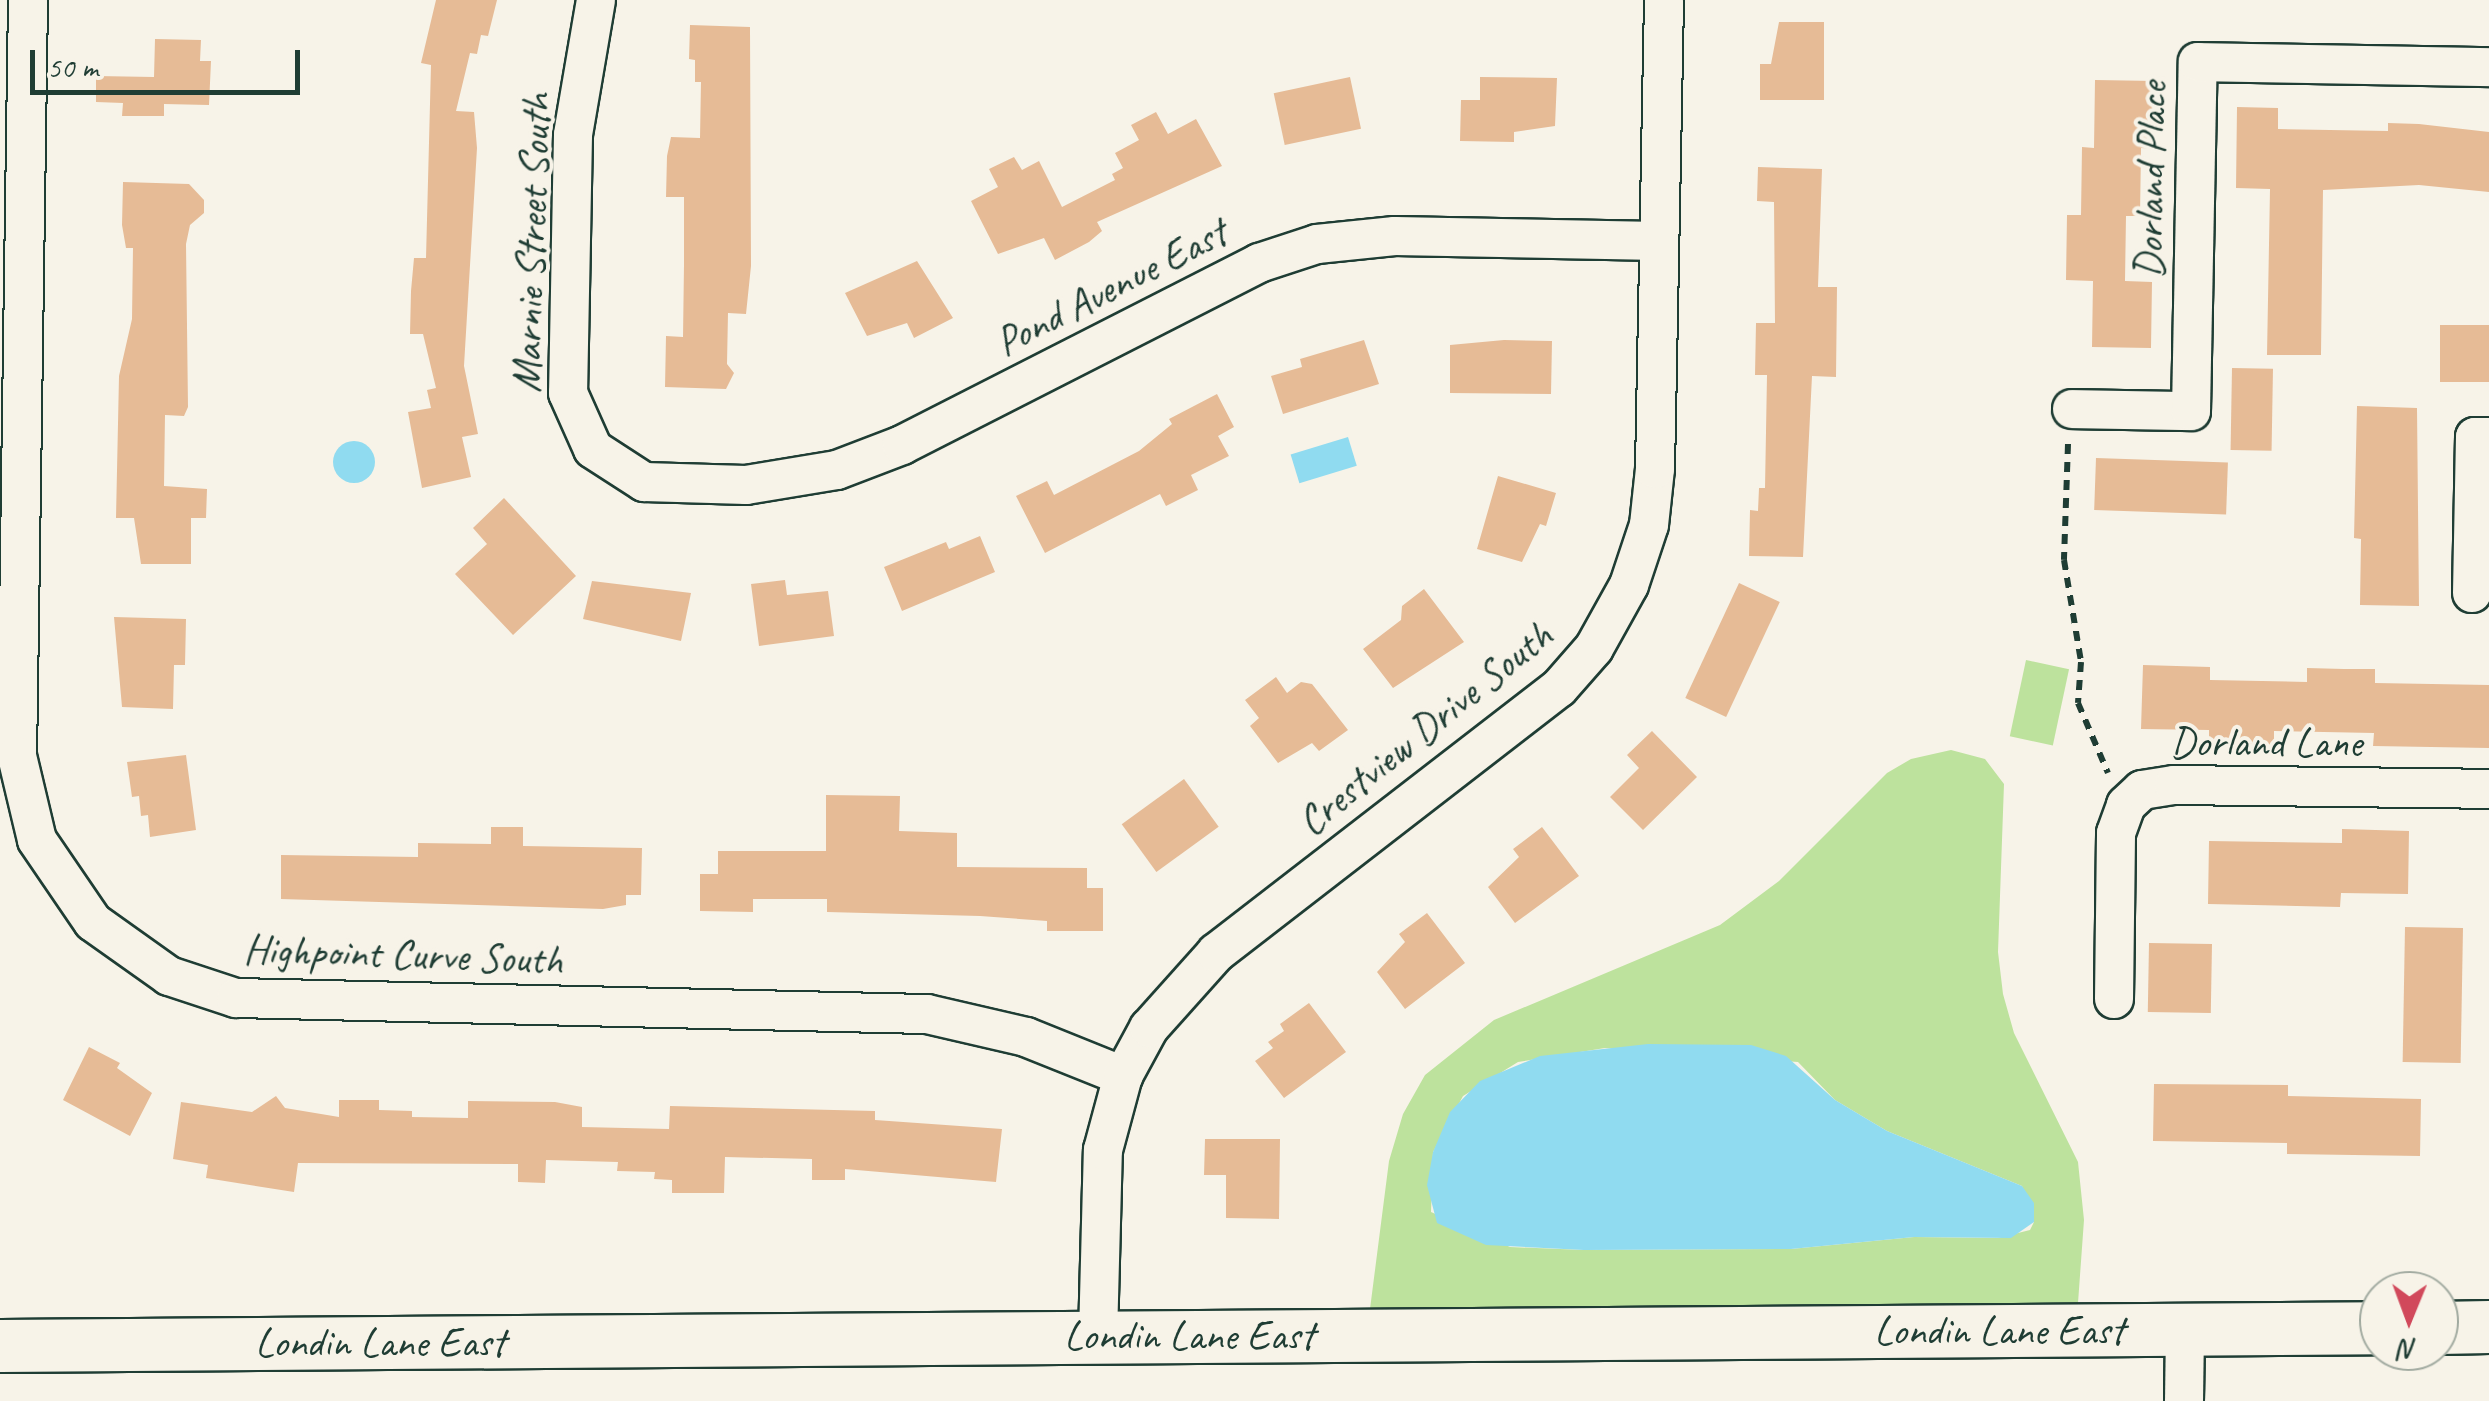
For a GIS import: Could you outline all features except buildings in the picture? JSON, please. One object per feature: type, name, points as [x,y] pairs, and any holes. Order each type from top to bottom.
[{"type":"street","name":"Highpoint Curve South","points":[[28,0],[17,756],[37,840],[92,922],[168,976],[236,998],[928,1014],[1026,1037],[1123,1076]]},
{"type":"street","name":"Marnie Street South","points":[[596,0],[572,135],[568,393],[582,434],[620,472]]},
{"type":"street","name":"Crestview Drive South","points":[[1098,1336],[1100,1175],[1123,1076],[1162,1011],[1216,953],[1534,710],[1603,636],[1636,566],[1652,508],[1664,0]]},
{"type":"street","name":"Dorland Place","points":[[2072,409],[2192,411],[2198,62],[2489,67]]},
{"type":"street","name":"Pond Avenue East","points":[[620,472],[654,484],[728,486],[837,470],[902,444],[1259,263],[1317,244],[1395,236],[1659,240]]},
{"type":"street","points":[[2472,593],[2475,436],[2489,437]]},
{"type":"street","name":"Dorland Lane","points":[[2114,999],[2116,833],[2128,803],[2152,786],[2489,789]]},
{"type":"street","points":[[2459,1328],[2489,1327]]},
{"type":"street","name":"Londin Lane East","points":[[0,1346],[2359,1328]]},
{"type":"street","points":[[2184,1401],[2185,1329]]},
{"type":"path","points":[[2072,409],[2063,548],[2080,662],[2078,703],[2088,735],[2128,803]]},
{"type":"green space","points":[[2026,660],[2069,669],[2053,745],[2010,736]]},
{"type":"green space","points":[[1951,750],[1985,759],[2004,784],[1998,952],[2003,994],[2014,1033],[2078,1162],[2084,1220],[2078,1303],[1370,1309],[1389,1161],[1403,1114],[1425,1075],[1494,1020],[1720,925],[1779,881],[1887,773],[1911,759]],"holes":[[[1605,1048],[1798,1062],[1835,1100],[1887,1131],[2022,1186],[2034,1222],[2030,1230],[1998,1238],[1914,1237],[1791,1249],[1584,1250],[1510,1247],[1431,1212],[1433,1152],[1463,1096],[1518,1062]]]},
{"type":"water","points":[[1348,437],[1357,466],[1299,483],[1291,455]]},
{"type":"water","points":[[354,441],[369,447],[375,462],[369,477],[354,483],[339,477],[333,462],[339,447]]},
{"type":"water","points":[[1648,1044],[1751,1045],[1786,1056],[1835,1100],[1887,1131],[2022,1186],[2034,1203],[2034,1222],[2011,1238],[1914,1237],[1791,1249],[1584,1250],[1486,1245],[1437,1223],[1427,1185],[1433,1152],[1450,1112],[1480,1081],[1540,1056]]}]
